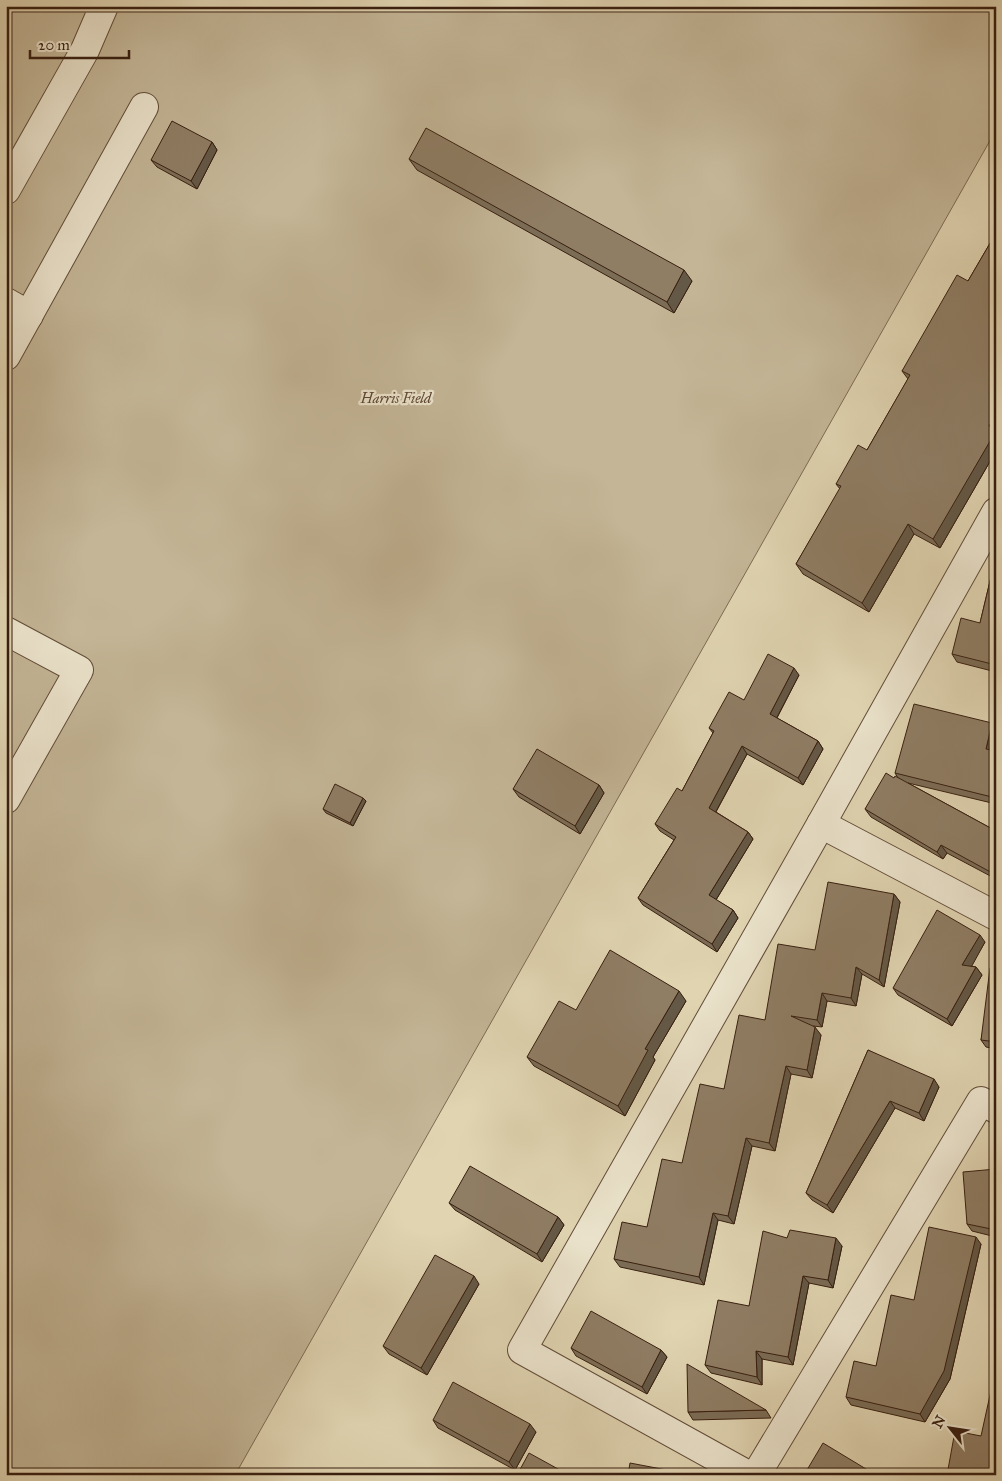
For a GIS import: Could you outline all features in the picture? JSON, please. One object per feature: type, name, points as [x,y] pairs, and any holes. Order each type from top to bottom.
[{"type":"street","points":[[6,190],[85,50],[104,6]]},
{"type":"street","points":[[6,356],[18,308],[144,107]]},
{"type":"street","points":[[748,1475],[522,1350],[822,824],[996,512]]},
{"type":"street","points":[[6,631],[79,670],[6,799]]},
{"type":"street","points":[[822,824],[996,916]]},
{"type":"street","points":[[756,1475],[981,1101],[996,1109]]},
{"type":"green space","name":"Harris Field","points":[[6,6],[996,6],[996,130],[235,1475],[6,1475]]},
{"type":"building","points":[[172,121],[212,142],[191,181],[151,160]]},
{"type":"building","points":[[426,128],[684,270],[667,302],[409,159]]},
{"type":"building","points":[[996,233],[996,426],[990,424],[989,426],[996,431],[933,539],[908,524],[862,603],[796,564],[841,486],[836,484],[858,445],[867,450],[910,375],[902,371],[957,275],[968,281]]},
{"type":"building","points":[[996,556],[996,665],[952,654],[961,618],[980,623]]},
{"type":"building","points":[[768,654],[794,668],[770,714],[818,741],[798,778],[742,746],[709,808],[748,832],[709,895],[733,910],[712,944],[638,898],[676,837],[655,824],[677,788],[682,791],[714,731],[709,728],[729,692],[744,700]]},
{"type":"building","points":[[914,704],[992,723],[986,749],[996,751],[996,798],[895,773]]},
{"type":"building","points":[[537,749],[599,785],[575,826],[513,789]]},
{"type":"building","points":[[886,773],[894,778],[895,776],[996,831],[996,875],[941,845],[937,852],[865,809]]},
{"type":"building","points":[[335,784],[363,798],[350,823],[323,809]]},
{"type":"building","points":[[828,882],[894,894],[879,980],[856,967],[851,998],[822,993],[817,1020],[791,1016],[815,1027],[807,1070],[786,1066],[769,1143],[746,1138],[728,1216],[713,1213],[699,1277],[614,1259],[622,1222],[647,1227],[662,1159],[682,1163],[700,1084],[724,1089],[739,1015],[765,1020],[778,944],[815,950]]},
{"type":"building","points":[[937,910],[980,935],[962,965],[976,967],[947,1019],[893,988]]},
{"type":"building","points":[[610,950],[679,991],[645,1049],[648,1050],[618,1106],[527,1057],[559,1001],[576,1010]]},
{"type":"building","points":[[990,968],[996,969],[996,1042],[981,1040]]},
{"type":"building","points":[[868,1050],[934,1079],[919,1113],[890,1101],[827,1205],[806,1193]]},
{"type":"building","points":[[470,1166],[558,1217],[537,1254],[449,1203]]},
{"type":"building","points":[[996,1169],[996,1230],[967,1224],[963,1172]]},
{"type":"building","points":[[929,1227],[976,1237],[944,1371],[920,1414],[846,1397],[854,1361],[876,1366],[891,1295],[914,1300]]},
{"type":"building","points":[[790,1230],[836,1238],[828,1280],[803,1276],[788,1357],[756,1351],[757,1377],[705,1365],[718,1300],[749,1306],[763,1231],[787,1238]]},
{"type":"building","points":[[435,1255],[474,1276],[421,1368],[383,1346]]},
{"type":"building","points":[[591,1311],[661,1350],[642,1387],[571,1348]]},
{"type":"building","points":[[687,1364],[766,1410],[688,1412]]},
{"type":"building","points":[[996,1368],[996,1475],[947,1475],[955,1431],[981,1436]]},
{"type":"building","points":[[453,1382],[530,1424],[509,1462],[433,1420]]},
{"type":"building","points":[[823,1443],[876,1475],[804,1475]]},
{"type":"building","points":[[529,1453],[569,1475],[517,1475]]},
{"type":"building","points":[[630,1463],[672,1471],[671,1475],[628,1475]]}]
